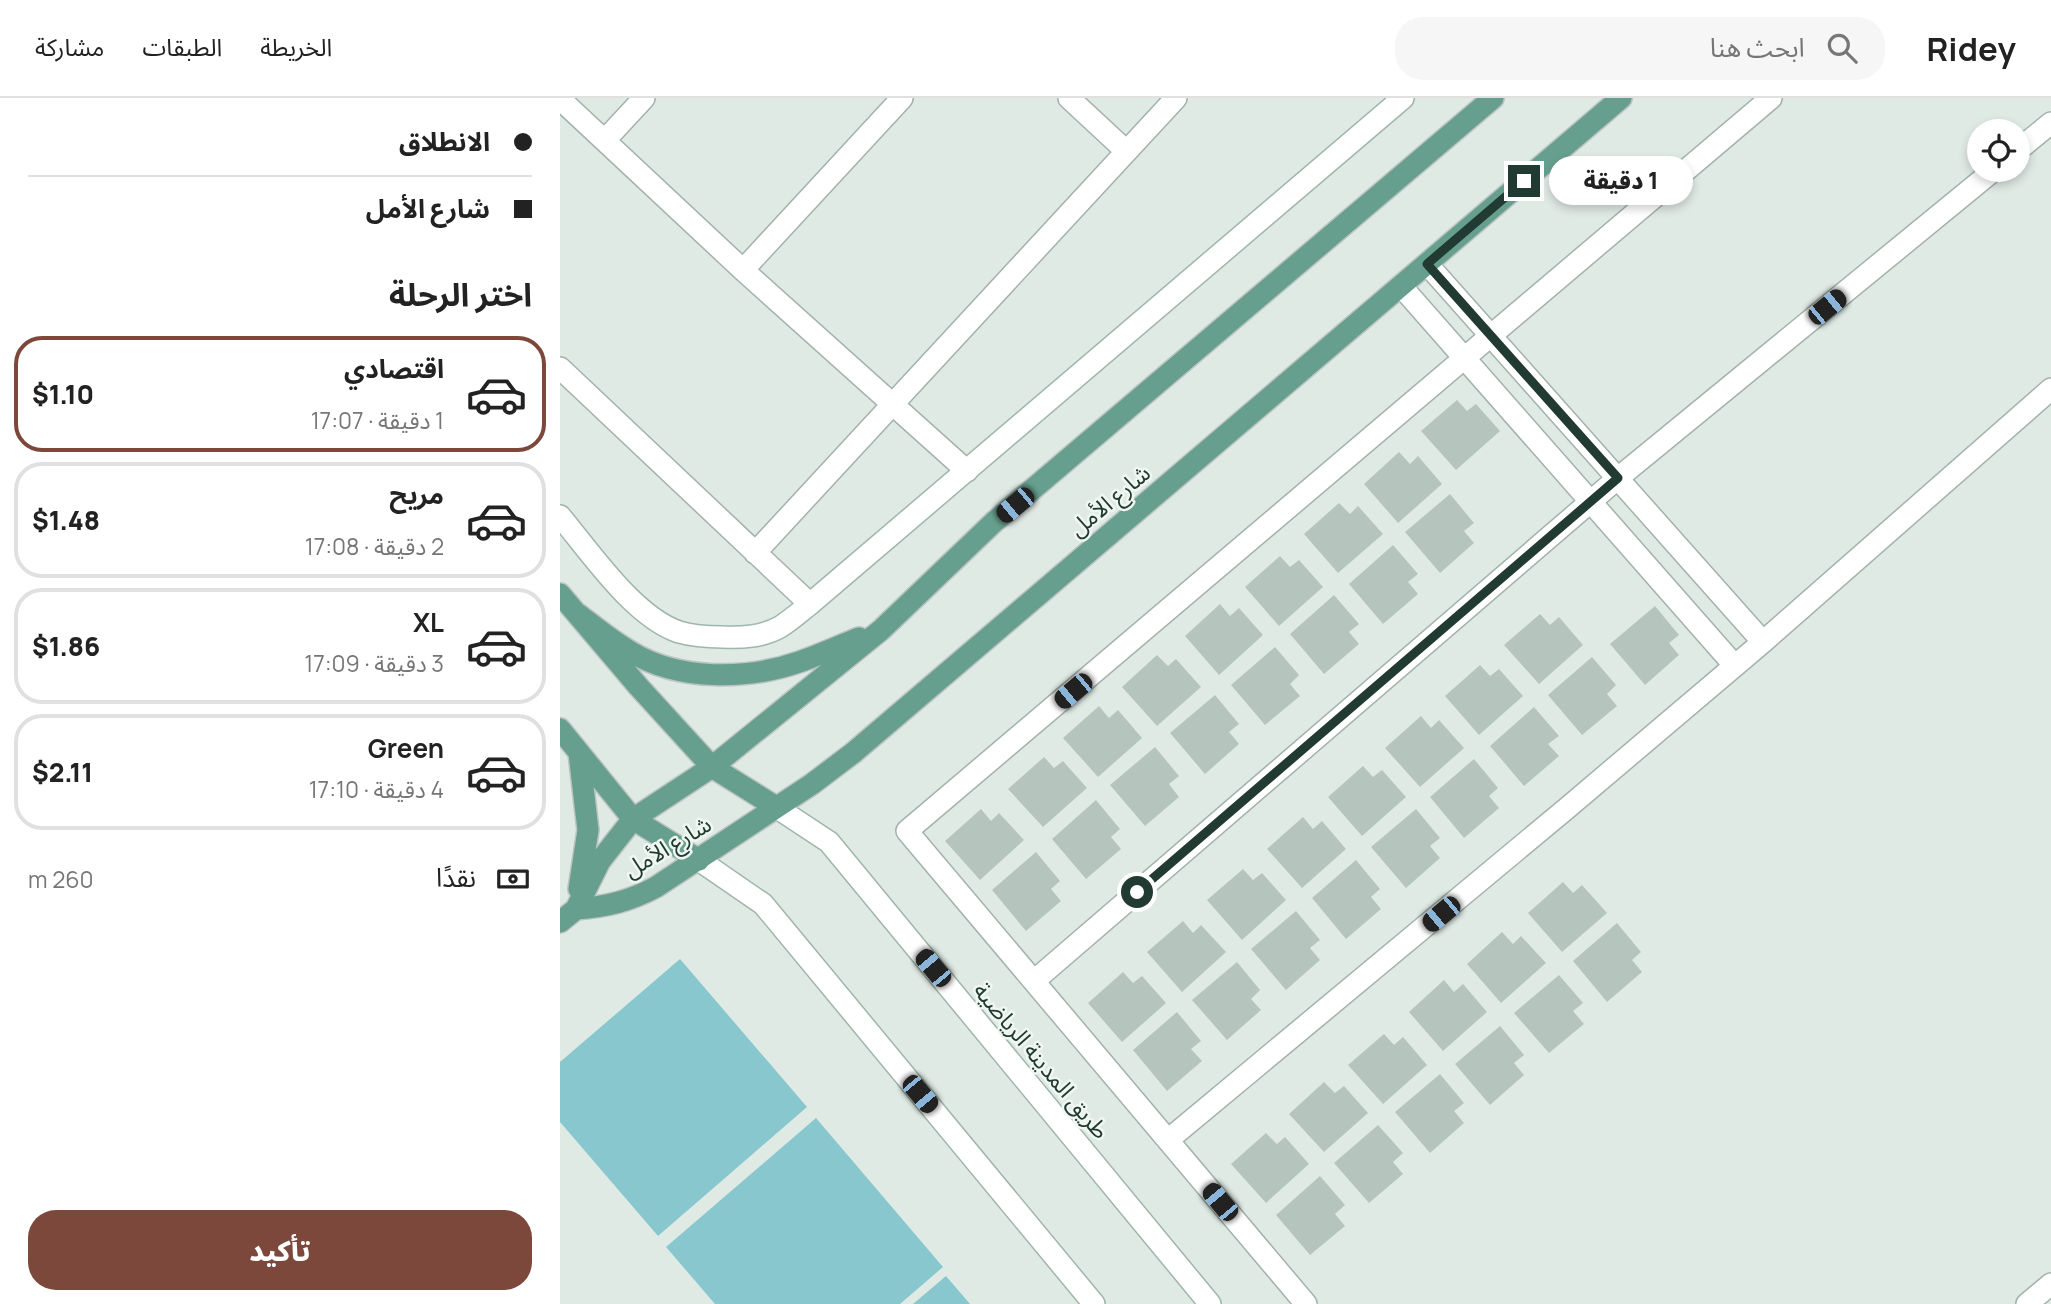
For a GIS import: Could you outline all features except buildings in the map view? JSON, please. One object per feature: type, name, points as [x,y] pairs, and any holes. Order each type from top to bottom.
[{"type":"main road","name":"شارع الأمل","points":[[568,916],[600,861],[633,819],[712,767],[881,630],[994,523],[1493,98]]},
{"type":"main road","name":"شارع الأمل","points":[[568,916],[637,897],[699,860],[853,753],[1621,98]]},
{"type":"main road","name":"طريق المدينة الرياضية","points":[[560,593],[638,686],[712,767],[776,807]]},
{"type":"main road","points":[[578,614],[632,653],[668,668],[702,674],[745,674],[797,663],[881,630]]},
{"type":"main road","points":[[560,729],[633,819],[699,860]]},
{"type":"main road","points":[[568,916],[588,830],[579,753]]},
{"type":"street","points":[[605,140],[644,98]]},
{"type":"street","points":[[743,270],[902,98]]},
{"type":"street","points":[[1069,98],[1126,151]]},
{"type":"street","points":[[755,552],[1175,98]]},
{"type":"street","points":[[560,516],[618,585],[660,623],[679,632],[705,637],[753,637],[779,628],[967,471],[1402,98]]},
{"type":"street","points":[[1306,1304],[907,831],[1771,98]]},
{"type":"street","points":[[560,99],[743,270],[967,471]]},
{"type":"street","points":[[2030,140],[2051,123]]},
{"type":"street","points":[[1034,981],[1618,478],[1979,182]]},
{"type":"street","points":[[1427,264],[1763,642]]},
{"type":"street","points":[[1401,286],[1735,666]]},
{"type":"street","points":[[560,368],[810,604]]},
{"type":"street","points":[[1168,1140],[1735,666],[2051,389]]},
{"type":"street","name":"طريق المدينة الرياضية","points":[[776,807],[829,842],[1210,1304]]},
{"type":"street","points":[[699,860],[763,904],[1094,1304]]},
{"type":"street","points":[[2027,1304],[2051,1284]]},
{"type":"water","points":[[680,959],[807,1107],[658,1236],[560,1122],[560,1062]]},
{"type":"water","points":[[816,1118],[943,1267],[900,1304],[715,1304],[666,1247]]},
{"type":"water","points":[[946,1276],[970,1304],[913,1304]]},
{"type":"route","points":[[1137,892],[1618,478],[1427,264],[1524,181]]}]
